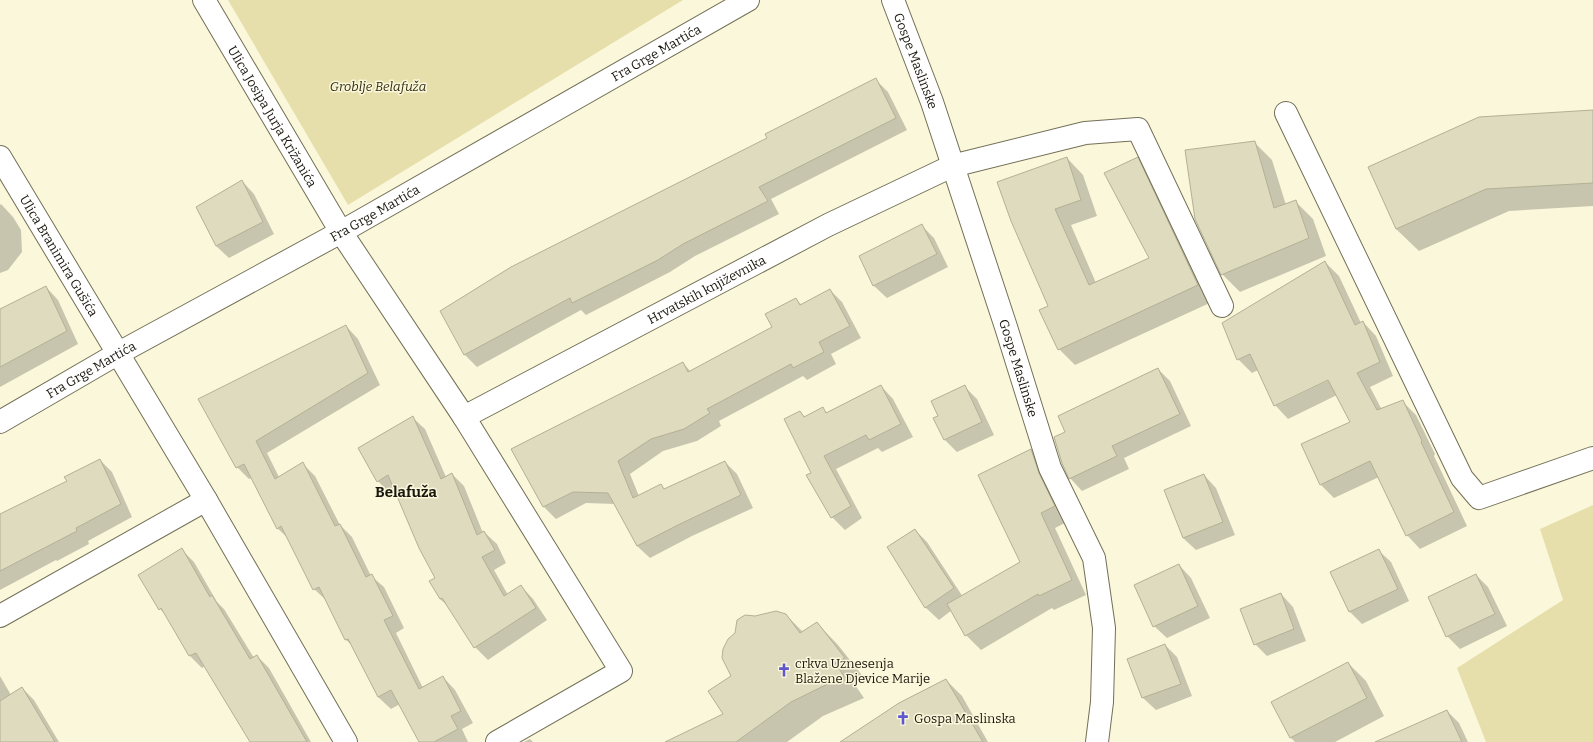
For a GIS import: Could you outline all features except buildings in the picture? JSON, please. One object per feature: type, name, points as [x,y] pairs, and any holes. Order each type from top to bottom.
[{"type":"street","name":"Ulica Josipa Jurja Križanića","points":[[204,0],[341,232],[464,417],[621,670],[497,742]]},
{"type":"street","name":"Fra Grge Martića","points":[[0,422],[117,354],[341,232],[748,0]]},
{"type":"street","name":"Gospe Maslinske","points":[[893,0],[932,102],[1050,468],[1094,558],[1104,628],[1102,702],[1097,742]]},
{"type":"street","points":[[1286,112],[1462,478],[1480,498],[1593,458]]},
{"type":"street","name":"Hrvatskih književnika","points":[[464,417],[828,225],[952,166],[1085,133],[1138,129],[1222,306]]},
{"type":"street","name":"Ulica Branimira Gušića","points":[[0,157],[206,500],[346,742]]},
{"type":"street","points":[[0,616],[206,500]]},
{"type":"green space","name":"Groblje Belafuža","points":[[228,0],[683,0],[348,205]]},
{"type":"green space","points":[[1593,505],[1593,742],[1486,742],[1457,668],[1563,600],[1540,529]]},
{"type":"place","name":"crkva Uznesenja Blažene Djevice Marije","points":[[784,670]]},
{"type":"place","name":"Gospa Maslinska","points":[[903,718]]},
{"type":"district","name":"Belafuža","points":[[406,492]]}]
